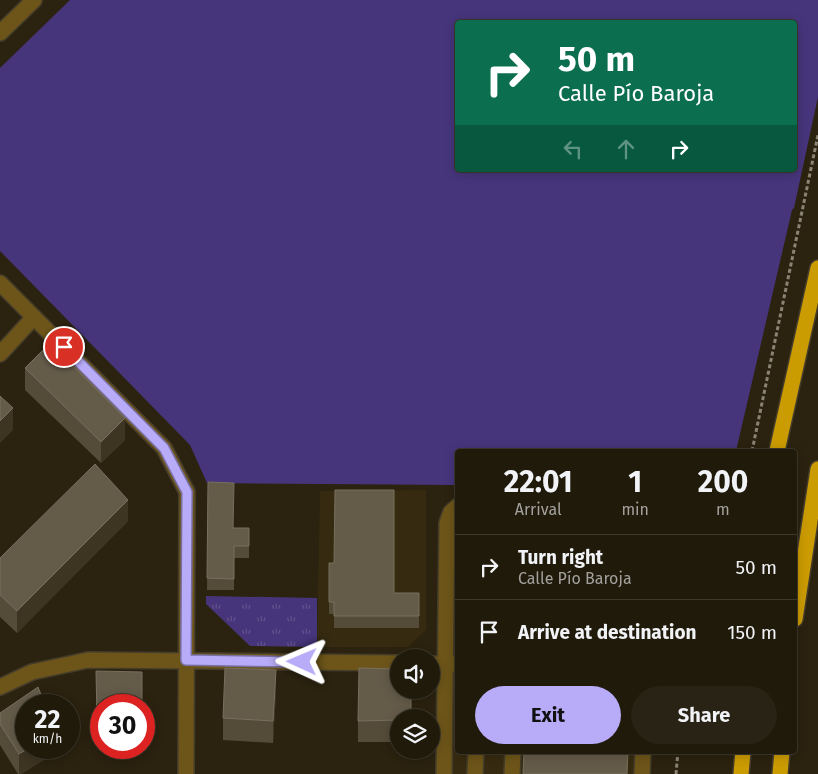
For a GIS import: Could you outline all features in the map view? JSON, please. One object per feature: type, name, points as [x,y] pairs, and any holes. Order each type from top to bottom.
[{"type":"highway","points":[[777,449],[818,268]]},
{"type":"highway","points":[[797,606],[818,469]]},
{"type":"highway","points":[[741,774],[743,754]]},
{"type":"highway","points":[[780,774],[782,754]]},
{"type":"street","points":[[0,33],[34,0]]},
{"type":"street","points":[[0,283],[164,448],[187,492],[186,774]]},
{"type":"street","points":[[0,354],[34,317]]},
{"type":"street","points":[[444,774],[447,523],[451,512],[455,509]]},
{"type":"street","points":[[0,687],[32,672],[88,660],[390,663]]},
{"type":"street","points":[[475,774],[476,754]]},
{"type":"street","points":[[512,774],[513,754]]},
{"type":"street","points":[[642,774],[643,754]]},
{"type":"path","points":[[752,449],[818,134]]},
{"type":"path","points":[[676,774],[678,754]]},
{"type":"shaded area","points":[[426,490],[426,630],[408,647],[317,647],[320,491]]},
{"type":"shaded area","points":[[445,664],[455,664],[455,754],[651,754],[650,774],[444,774]]},
{"type":"green space","points":[[70,0],[818,0],[818,97],[794,208],[736,449],[455,449],[455,485],[207,483],[190,445],[0,251],[0,68]]},
{"type":"green space","points":[[206,596],[317,598],[317,647],[250,646],[206,604]]},
{"type":"building","points":[[50,343],[125,418],[101,442],[25,368]]},
{"type":"building","points":[[0,396],[13,408],[0,421]]},
{"type":"building","points":[[95,464],[128,500],[17,611],[0,595],[0,558]]},
{"type":"building","points":[[208,482],[234,483],[233,528],[249,528],[249,546],[234,546],[234,579],[207,578]]},
{"type":"building","points":[[335,490],[394,490],[394,593],[419,593],[419,616],[334,616],[334,602],[329,602],[329,563],[334,563]]},
{"type":"building","points":[[225,668],[276,670],[273,721],[223,718]]},
{"type":"building","points":[[359,668],[390,669],[390,699],[411,699],[411,709],[390,709],[390,720],[358,721]]},
{"type":"building","points":[[96,671],[142,672],[142,694],[96,694]]},
{"type":"building","points":[[38,687],[41,694],[28,694]]},
{"type":"building","points":[[15,703],[15,748],[0,724],[0,713]]},
{"type":"building","points":[[524,754],[628,754],[627,774],[523,774]]},
{"type":"route","points":[[64,347],[164,448],[187,492],[186,660],[302,662]]}]
